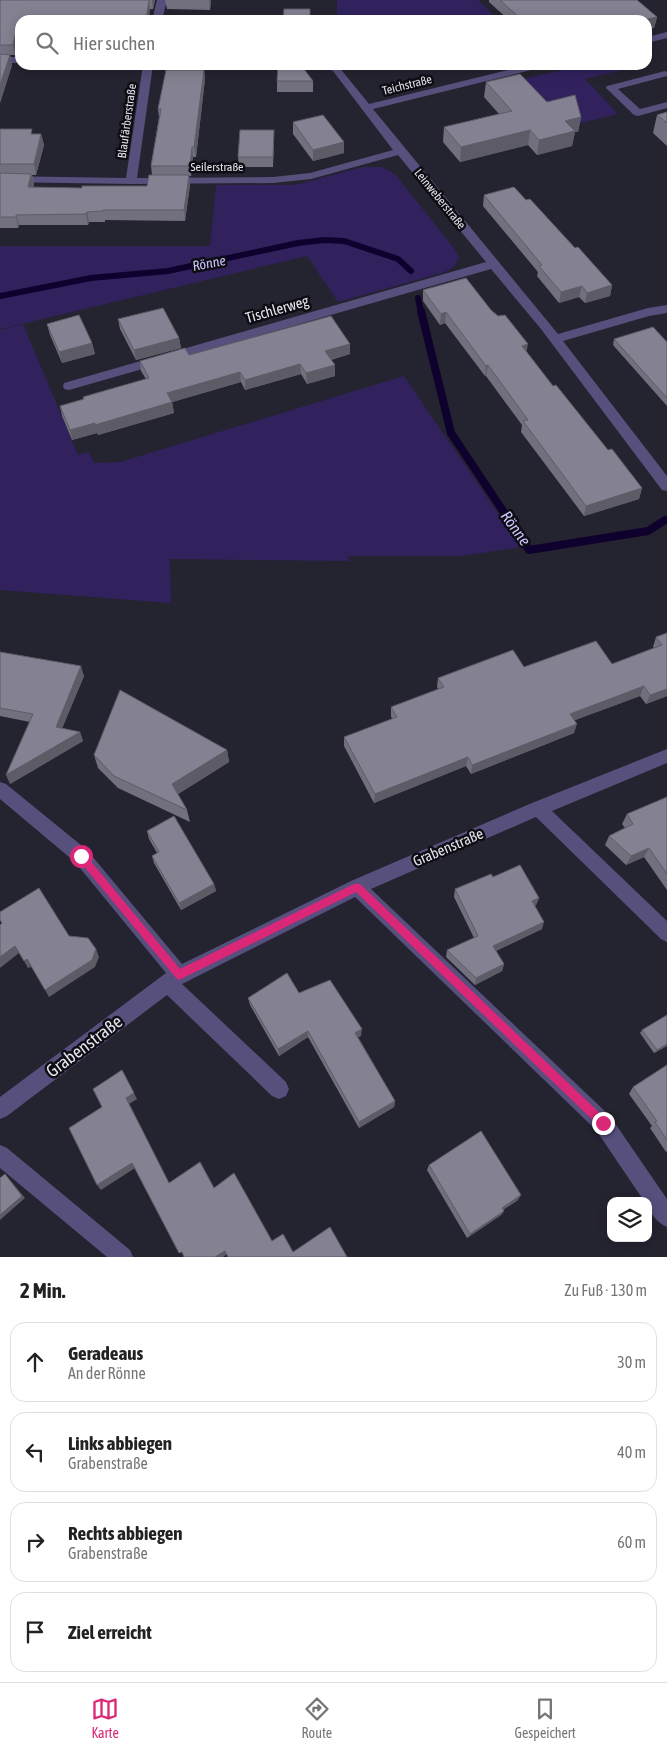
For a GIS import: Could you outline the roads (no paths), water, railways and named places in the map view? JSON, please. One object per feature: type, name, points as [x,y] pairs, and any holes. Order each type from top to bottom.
[{"type":"street","points":[[158,15],[162,0]]},
{"type":"street","points":[[652,39],[667,35]]},
{"type":"street","points":[[0,60],[15,60]]},
{"type":"street","name":"Blaufärberstraße","points":[[131,181],[147,70]]},
{"type":"street","name":"Leinweberstraße","points":[[337,70],[400,151],[555,339],[667,486]]},
{"type":"street","name":"Teichstraße","points":[[366,108],[520,70]]},
{"type":"street","points":[[665,74],[611,88],[638,113],[667,105]]},
{"type":"street","name":"Seilerstraße","points":[[0,179],[131,181],[273,180],[310,176],[400,151]]},
{"type":"street","name":"Tischlerweg","points":[[69,386],[494,264]]},
{"type":"street","points":[[555,339],[648,312],[667,309]]},
{"type":"street","name":"Grabenstraße","points":[[0,1109],[173,979],[357,887],[538,808],[667,756]]},
{"type":"street","points":[[0,789],[81,856],[173,979],[279,1089]]},
{"type":"street","points":[[538,808],[667,933]]},
{"type":"street","points":[[357,887],[603,1123],[667,1217]]},
{"type":"street","points":[[0,1155],[123,1257]]},
{"type":"waterway","name":"Rönne","points":[[0,296],[91,278],[168,271],[298,243],[324,240],[344,241],[398,259],[411,271]]},
{"type":"waterway","name":"Rönne","points":[[418,298],[421,312]]},
{"type":"waterway","name":"Rönne","points":[[421,311],[451,433],[529,550],[648,531],[665,520]]}]
